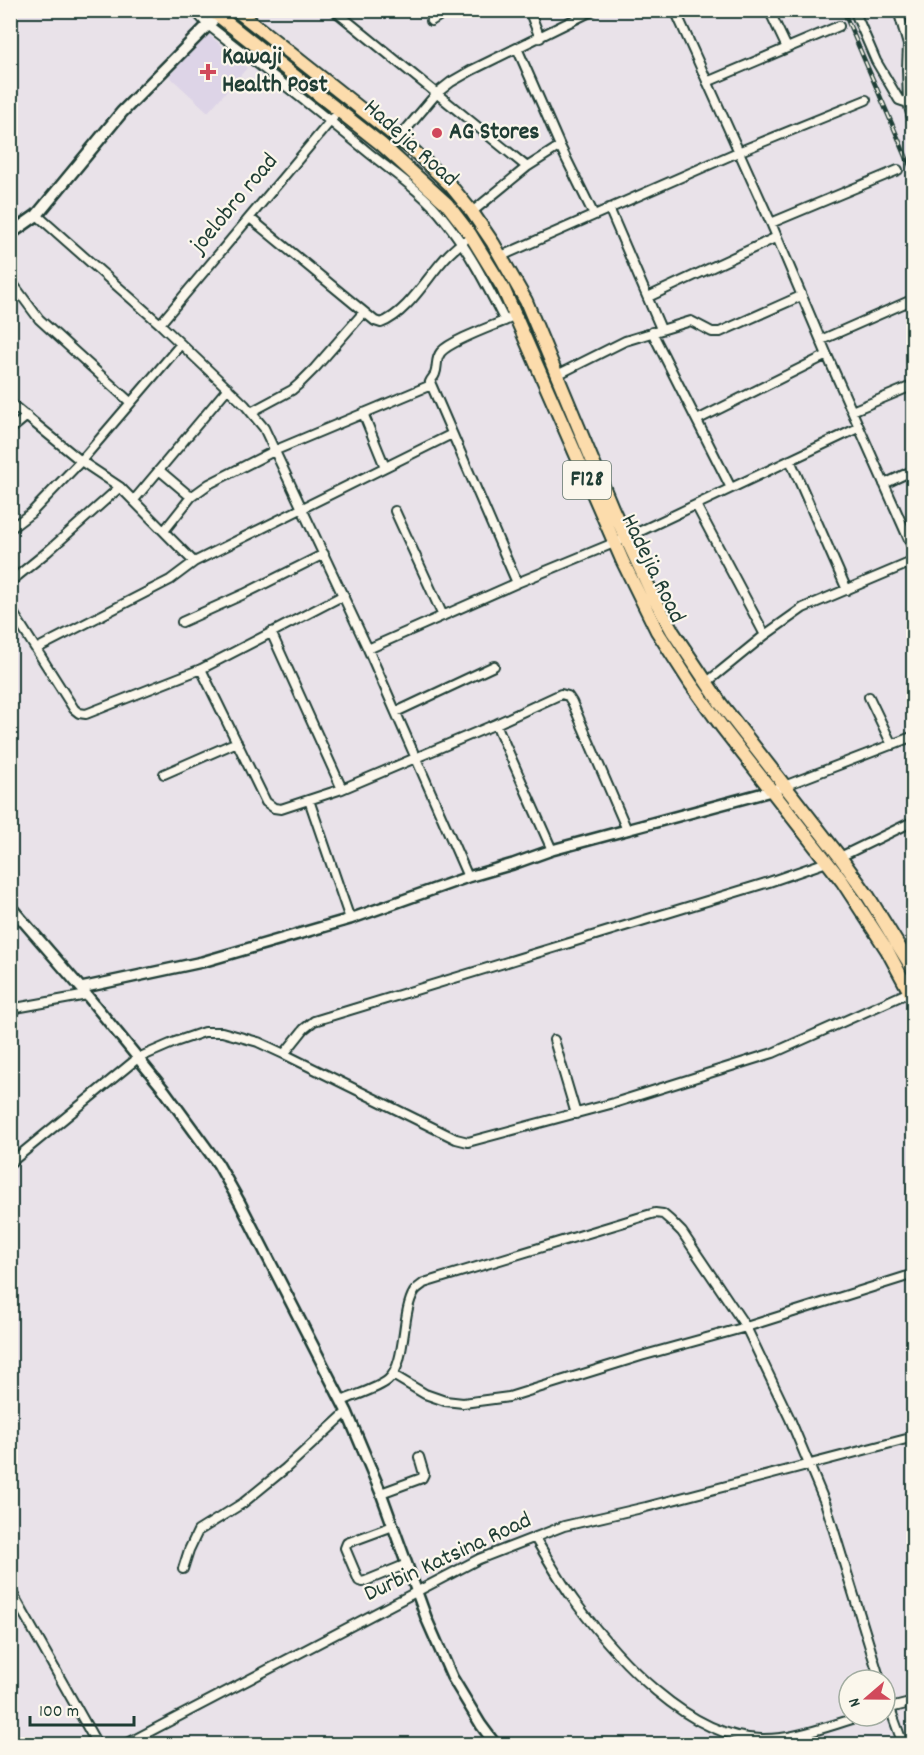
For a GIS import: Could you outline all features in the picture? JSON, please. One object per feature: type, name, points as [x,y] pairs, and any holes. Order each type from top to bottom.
[{"type":"main road","name":"Hadejia Road","points":[[236,10],[399,139],[450,185],[472,212],[493,243],[526,301],[597,474],[620,541],[673,632],[706,683],[840,857],[868,896],[914,971]]},
{"type":"main road","name":"Hadejia Road","points":[[214,15],[381,144],[447,204],[466,239],[491,267],[511,315],[620,541],[657,631],[728,735],[827,862],[868,919],[912,994]]},
{"type":"main road","points":[[10,234],[37,215],[122,112],[214,15]]},
{"type":"main road","points":[[511,315],[526,301]]},
{"type":"street","points":[[194,10],[214,15],[330,121],[422,196],[466,239],[441,262],[398,313],[381,323],[375,321],[250,218]]},
{"type":"street","points":[[334,10],[527,167]]},
{"type":"street","points":[[431,21],[449,10]]},
{"type":"street","points":[[529,10],[540,38]]},
{"type":"street","points":[[399,139],[437,93],[451,82],[594,10]]},
{"type":"street","points":[[675,10],[914,551]]},
{"type":"street","points":[[770,10],[787,48]]},
{"type":"street","points":[[854,10],[876,61],[899,100],[903,103],[911,102]]},
{"type":"street","points":[[898,10],[911,44],[907,69],[914,126]]},
{"type":"street","points":[[707,82],[839,26]]},
{"type":"street","points":[[517,48],[560,146],[594,215]]},
{"type":"street","points":[[500,257],[738,152],[866,100]]},
{"type":"street","name":"joelobro road","points":[[160,324],[339,110]]},
{"type":"street","points":[[472,212],[527,167],[560,146]]},
{"type":"street","points":[[771,223],[898,170]]},
{"type":"street","points":[[609,208],[661,329]]},
{"type":"street","points":[[37,215],[160,324],[228,388],[264,428],[344,595],[468,877]]},
{"type":"street","points":[[648,297],[777,237]]},
{"type":"street","points":[[10,280],[39,319],[130,402]]},
{"type":"street","points":[[557,375],[625,341],[661,329],[691,321],[712,332],[720,332],[801,296]]},
{"type":"street","points":[[820,340],[914,299]]},
{"type":"street","points":[[251,412],[292,390],[315,368],[364,312]]},
{"type":"street","points":[[511,315],[440,353],[436,363],[436,373],[430,385],[517,583]]},
{"type":"street","points":[[652,332],[731,488]]},
{"type":"street","points":[[10,529],[31,513],[81,461],[181,344]]},
{"type":"street","points":[[697,420],[826,355]]},
{"type":"street","points":[[164,531],[191,497],[209,484],[276,450],[430,385]]},
{"type":"street","points":[[852,411],[914,386]]},
{"type":"street","points":[[134,500],[228,388]]},
{"type":"street","points":[[10,403],[81,461],[120,487],[194,562]]},
{"type":"street","points":[[363,413],[385,467]]},
{"type":"street","points":[[10,430],[27,416]]},
{"type":"street","points":[[368,649],[517,583],[620,541],[858,428]]},
{"type":"street","points":[[36,649],[170,580],[194,562],[452,434]]},
{"type":"street","points":[[790,460],[847,590]]},
{"type":"street","points":[[159,470],[191,497]]},
{"type":"street","points":[[884,484],[914,470]]},
{"type":"street","points":[[10,582],[120,487]]},
{"type":"street","points":[[696,505],[765,635]]},
{"type":"street","points":[[395,511],[443,616]]},
{"type":"street","points":[[182,622],[324,554]]},
{"type":"street","points":[[706,683],[765,635],[813,602],[914,561]]},
{"type":"street","points":[[10,608],[74,709],[86,714],[201,669],[344,595]]},
{"type":"street","points":[[271,632],[342,789]]},
{"type":"street","points":[[396,712],[494,666]]},
{"type":"street","points":[[201,669],[266,802],[274,808],[281,809],[342,789],[561,694],[568,696],[627,830]]},
{"type":"street","points":[[868,697],[892,746]]},
{"type":"street","points":[[496,724],[552,850]]},
{"type":"street","points":[[10,1010],[202,962],[350,918],[552,850],[771,791],[914,736]]},
{"type":"street","points":[[164,774],[237,742]]},
{"type":"street","points":[[309,800],[350,918]]},
{"type":"street","points":[[840,857],[914,821]]},
{"type":"street","points":[[284,1054],[304,1029],[314,1021],[769,882],[827,862]]},
{"type":"street","points":[[10,906],[164,1090],[218,1164],[342,1401],[381,1493],[427,1620],[452,1677],[495,1744]]},
{"type":"street","points":[[10,1163],[138,1058],[204,1032],[222,1032],[258,1042],[456,1139],[468,1142],[614,1103],[773,1053],[912,994]]},
{"type":"street","points":[[554,1040],[576,1114]]},
{"type":"street","points":[[342,1401],[386,1381],[393,1375],[403,1340],[410,1301],[415,1290],[424,1283],[655,1213],[663,1214],[682,1232],[746,1327],[790,1419],[826,1505],[876,1668]]},
{"type":"street","points":[[393,1375],[425,1394],[445,1401],[463,1403],[509,1397],[914,1275]]},
{"type":"street","points":[[183,1569],[198,1530],[243,1503],[286,1468],[347,1412]]},
{"type":"street","name":"Durbin Katsina Road","points":[[126,1744],[479,1559],[564,1526],[646,1508],[914,1437]]},
{"type":"street","points":[[381,1493],[422,1478],[424,1474],[419,1457]]},
{"type":"street","points":[[393,1526],[347,1543],[345,1548],[359,1581],[363,1582],[407,1564]]},
{"type":"street","points":[[535,1538],[575,1602],[620,1658],[667,1700],[703,1723],[722,1732],[760,1739],[783,1737],[837,1723]]},
{"type":"street","points":[[10,1588],[97,1744]]},
{"type":"street","points":[[897,1706],[914,1702]]},
{"type":"street","points":[[896,1728],[903,1744]]},
{"type":"shaded area","name":"Kawaji Health Post","points":[[207,33],[247,68],[208,112],[169,76]]},
{"type":"railway","points":[[843,10],[914,175]]},
{"type":"place","name":"Kawaji Health Post","points":[[208,72]]},
{"type":"place","name":"AG Stores","points":[[437,133]]}]
